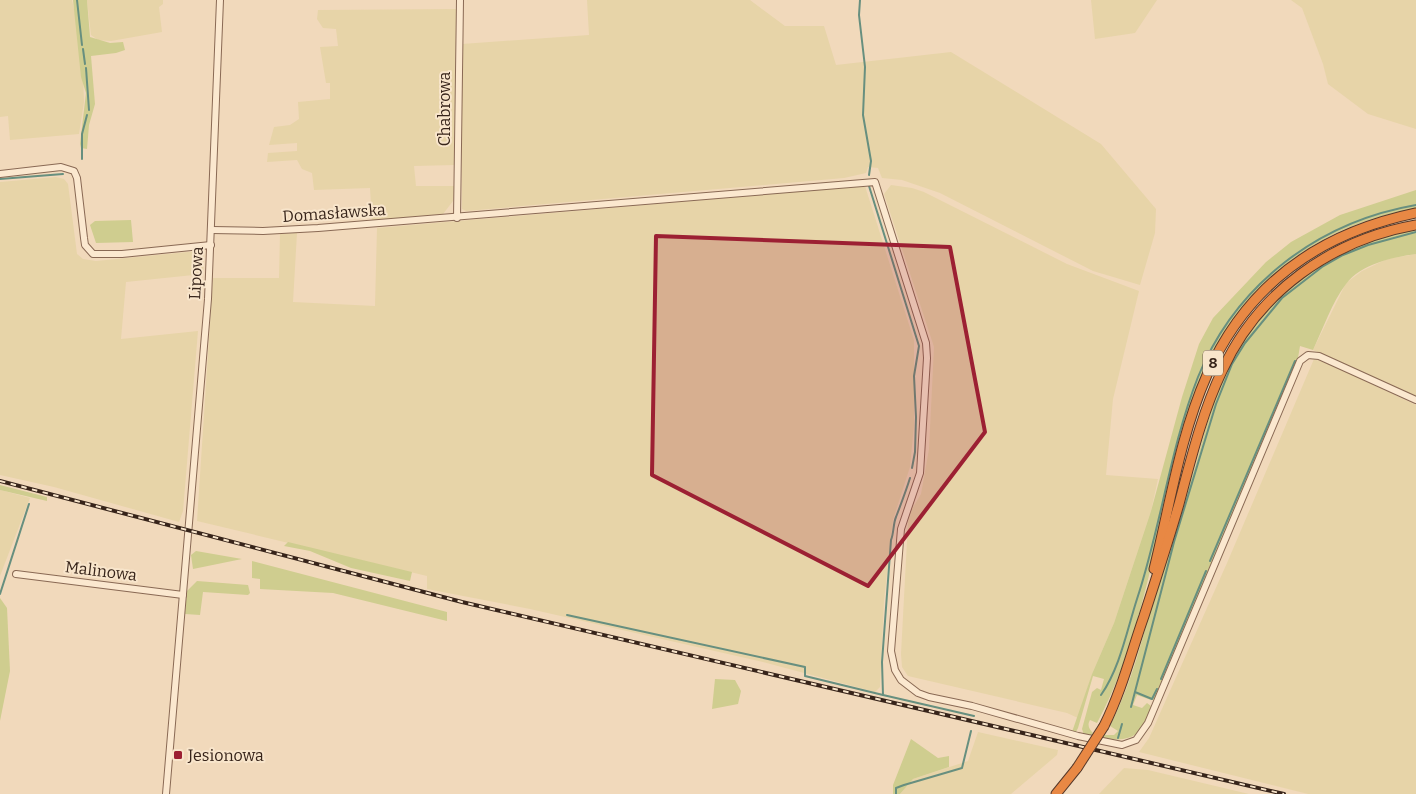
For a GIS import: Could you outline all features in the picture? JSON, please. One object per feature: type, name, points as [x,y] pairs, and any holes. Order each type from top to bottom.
[{"type":"highway","name":"8","points":[[1144,616],[1165,519],[1192,418],[1207,376],[1229,334],[1260,294],[1281,274],[1310,253],[1362,227],[1416,213]]},
{"type":"highway","name":"8","points":[[1056,794],[1077,768],[1104,726],[1123,684],[1207,406],[1222,370],[1244,332],[1272,298],[1313,264],[1364,238],[1416,225]]},
{"type":"street","name":"Lipowa","points":[[183,596],[212,246],[220,0]]},
{"type":"street","name":"Chabrowa","points":[[457,218],[460,0]]},
{"type":"street","points":[[0,174],[61,167],[73,170],[77,178],[85,245],[94,254],[122,254],[212,246]]},
{"type":"street","name":"Domasławska","points":[[212,230],[263,231],[457,218],[875,182],[926,343],[927,358],[920,473],[901,529],[892,651],[895,670],[901,680],[918,693],[1122,745],[1136,740],[1148,723],[1300,361],[1308,355],[1319,356],[1416,400]]},
{"type":"street","name":"Malinowa","points":[[16,574],[183,596]]},
{"type":"street","points":[[166,794],[183,596]]},
{"type":"highlighted area","points":[[656,236],[950,247],[985,432],[868,586],[652,475]]},
{"type":"shaded area","points":[[0,0],[72,0],[82,48],[84,102],[79,134],[10,140],[8,116],[0,117]]},
{"type":"shaded area","points":[[73,0],[87,0],[90,37],[110,43],[123,42],[125,50],[91,56],[95,104],[89,125],[87,149],[81,148],[80,144],[86,93],[81,77]]},
{"type":"shaded area","points":[[87,0],[163,0],[163,4],[159,7],[162,32],[111,41],[98,40],[91,35]]},
{"type":"shaded area","points":[[587,0],[750,0],[785,26],[824,26],[836,65],[951,52],[1101,144],[1156,209],[1155,233],[1140,285],[1093,271],[940,193],[902,180],[882,178],[878,168],[868,167],[866,173],[844,178],[466,211],[462,209],[462,44],[589,35]]},
{"type":"shaded area","points":[[1091,0],[1157,0],[1135,33],[1095,39]]},
{"type":"shaded area","points":[[1291,0],[1416,0],[1416,129],[1368,114],[1328,84],[1323,64],[1302,8]]},
{"type":"shaded area","points":[[456,9],[455,165],[414,166],[416,186],[455,186],[453,201],[443,214],[372,221],[370,188],[314,190],[312,173],[302,169],[297,160],[267,162],[268,153],[297,151],[297,143],[269,145],[274,127],[290,125],[299,119],[298,102],[330,99],[330,83],[326,83],[320,47],[338,46],[336,29],[323,28],[317,19],[318,10]]},
{"type":"shaded area","points":[[56,177],[64,179],[68,184],[77,254],[83,259],[96,261],[198,251],[204,253],[203,274],[126,282],[121,339],[198,331],[183,511],[179,522],[54,487],[0,475],[0,182]]},
{"type":"shaded area","points":[[891,185],[924,192],[1067,264],[1139,291],[1113,399],[1106,475],[1158,479],[1151,511],[1114,623],[1092,674],[1078,718],[1067,713],[908,676],[902,667],[901,654],[908,522],[912,509],[921,494],[929,449],[934,347],[884,194]]},
{"type":"shaded area","points":[[865,186],[914,340],[914,426],[910,467],[893,520],[884,601],[880,687],[875,692],[763,662],[530,609],[427,589],[427,576],[197,521],[213,278],[279,278],[280,234],[297,233],[293,302],[375,306],[377,228]]},
{"type":"shaded area","points":[[1416,190],[1416,209],[1381,216],[1347,228],[1300,254],[1264,283],[1232,321],[1210,362],[1184,434],[1148,581],[1127,654],[1097,723],[1090,720],[1089,722],[1090,730],[1093,733],[1091,736],[1084,735],[1082,729],[1092,692],[1097,688],[1101,690],[1104,679],[1093,676],[1078,728],[1076,732],[1072,732],[1092,674],[1114,623],[1151,511],[1182,397],[1199,344],[1213,318],[1266,262],[1291,242],[1340,215]]},
{"type":"shaded area","points":[[131,220],[133,242],[96,243],[90,225],[95,221]]},
{"type":"shaded area","points":[[1416,230],[1416,254],[1378,263],[1352,277],[1336,299],[1313,350],[1300,346],[1298,358],[1155,699],[1151,700],[1137,695],[1133,705],[1142,708],[1147,703],[1151,706],[1144,724],[1135,735],[1129,738],[1103,738],[1104,735],[1114,735],[1118,731],[1110,726],[1125,693],[1136,659],[1219,389],[1239,350],[1257,324],[1278,300],[1301,280],[1355,248],[1385,237]]},
{"type":"shaded area","points":[[1416,254],[1416,396],[1313,350],[1346,283],[1362,271],[1387,259]]},
{"type":"shaded area","points":[[1314,359],[1329,364],[1416,405],[1416,794],[1308,794],[1139,752],[1149,738],[1227,563]]},
{"type":"shaded area","points":[[0,485],[47,497],[47,501],[0,490]]},
{"type":"shaded area","points":[[0,490],[30,498],[0,576]]},
{"type":"shaded area","points":[[288,542],[412,572],[410,581],[351,568],[310,551],[284,546]]},
{"type":"shaded area","points":[[196,551],[242,559],[193,569],[191,555]]},
{"type":"shaded area","points":[[252,561],[447,612],[447,621],[333,593],[260,589],[260,579],[252,578]]},
{"type":"shaded area","points":[[197,581],[248,585],[250,593],[248,595],[203,592],[200,615],[185,614],[187,591]]},
{"type":"shaded area","points":[[0,598],[7,608],[10,671],[0,721]]},
{"type":"shaded area","points":[[715,679],[735,680],[741,691],[738,704],[712,709]]},
{"type":"shaded area","points":[[978,732],[1058,750],[1057,755],[1011,794],[900,794],[913,779],[968,761]]},
{"type":"shaded area","points":[[911,739],[938,758],[949,756],[949,767],[913,779],[900,794],[893,794],[893,785]]},
{"type":"shaded area","points":[[1124,768],[1148,770],[1249,794],[1099,794]]},
{"type":"waterway","points":[[77,0],[82,45]]},
{"type":"waterway","points":[[860,0],[859,15],[865,67],[863,115],[871,161],[869,175]]},
{"type":"waterway","points":[[83,49],[85,64]]},
{"type":"waterway","points":[[86,68],[89,110]]},
{"type":"waterway","points":[[82,159],[82,134],[87,115]]},
{"type":"waterway","points":[[0,179],[63,174]]},
{"type":"waterway","points":[[869,186],[919,346],[914,376],[916,417],[915,452],[912,468]]},
{"type":"waterway","points":[[1101,695],[1113,673],[1126,636],[1153,544],[1188,404],[1198,377],[1214,344],[1234,313],[1258,286],[1284,262],[1314,242],[1346,226],[1380,213],[1416,205]]},
{"type":"waterway","points":[[1131,707],[1174,542],[1216,404],[1232,364],[1245,343],[1282,298],[1322,267],[1343,255],[1368,245],[1416,232]]},
{"type":"waterway","points":[[1210,561],[1295,361]]},
{"type":"waterway","points":[[910,478],[895,520],[891,540],[882,662],[883,695],[974,716]]},
{"type":"waterway","points":[[0,594],[29,504]]},
{"type":"waterway","points":[[1161,679],[1206,571]]},
{"type":"waterway","points":[[567,615],[805,667],[805,676],[883,695]]},
{"type":"waterway","points":[[1135,692],[1152,699],[1157,689]]},
{"type":"waterway","points":[[1118,738],[1122,724]]},
{"type":"waterway","points":[[896,794],[896,788],[962,768],[971,731]]},
{"type":"railway","points":[[0,481],[462,602],[1284,794]]},
{"type":"place","name":"Jesionowa","points":[[178,755]]}]
